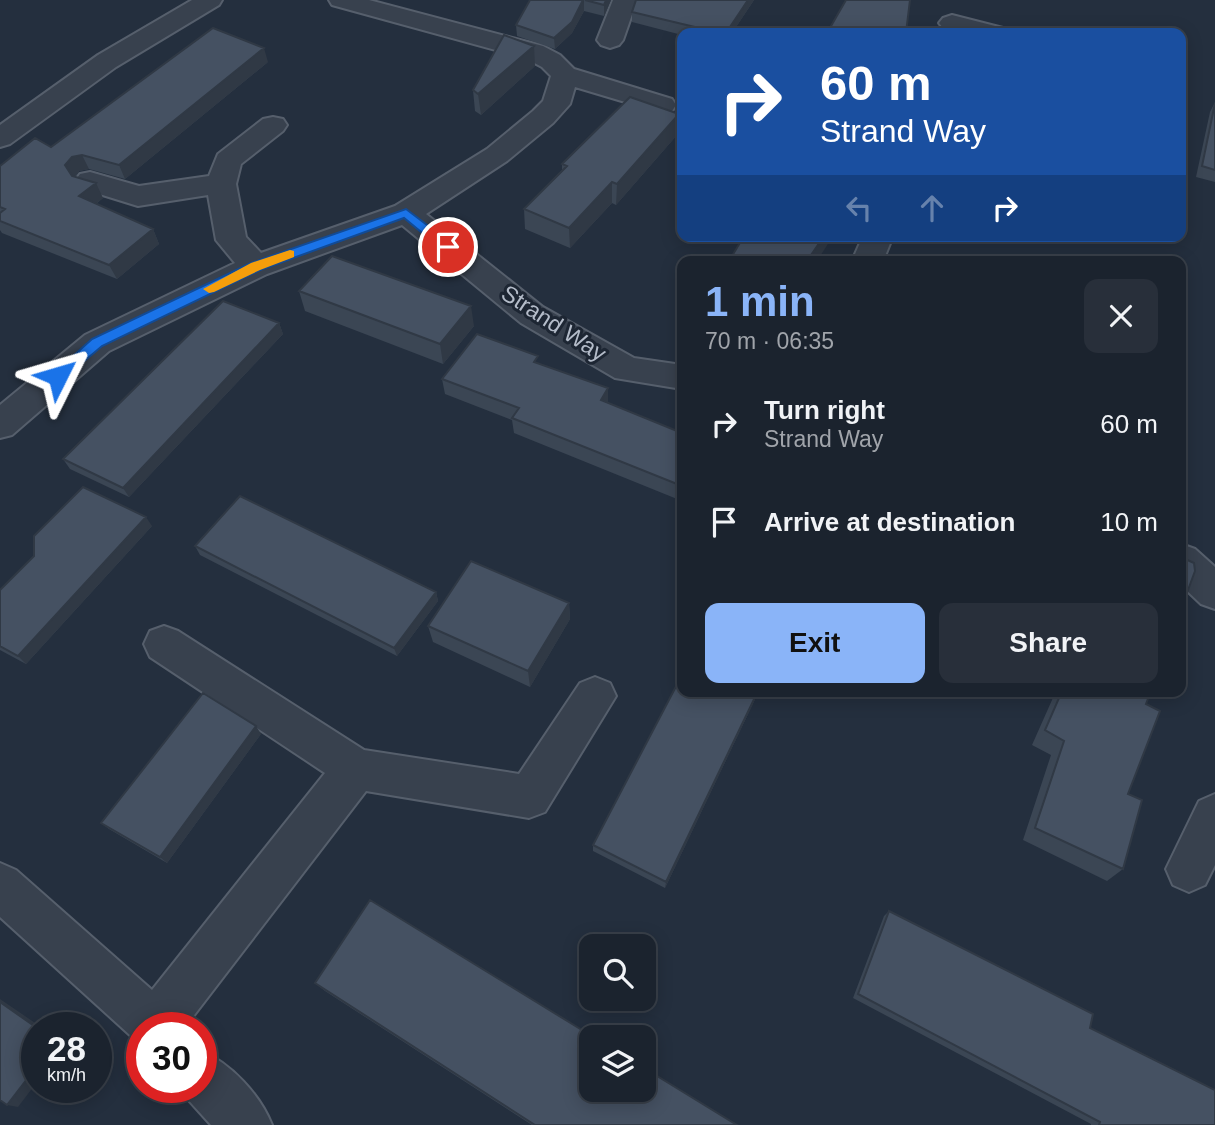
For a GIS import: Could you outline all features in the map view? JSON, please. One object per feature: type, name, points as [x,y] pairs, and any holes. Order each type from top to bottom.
[{"type":"street","points":[[0,138],[107,61],[210,0]]},
{"type":"street","points":[[341,0],[534,52],[551,61],[565,75],[662,105]]},
{"type":"street","points":[[365,0],[394,14]]},
{"type":"street","points":[[610,40],[625,0]]},
{"type":"street","points":[[107,61],[154,5]]},
{"type":"street","points":[[952,19],[979,28]]},
{"type":"street","points":[[0,425],[97,343],[256,267],[406,213],[497,155],[543,117],[556,104],[565,75]]},
{"type":"street","points":[[256,267],[231,240],[221,184],[228,160],[273,125]]},
{"type":"street","points":[[90,181],[138,197],[221,184]]},
{"type":"street","name":"Strand Way","points":[[406,213],[532,315],[627,369],[677,376]]},
{"type":"street","points":[[1186,565],[1215,593]]},
{"type":"street","points":[[164,645],[356,769],[529,797],[595,696]]},
{"type":"street","points":[[167,1012],[356,769]]},
{"type":"street","points":[[1189,869],[1215,816]]},
{"type":"street","points":[[0,886],[139,1012]]},
{"type":"street","points":[[217,1093],[246,1125]]},
{"type":"building","points":[[530,0],[583,0],[572,22],[554,38],[516,25]]},
{"type":"building","points":[[585,0],[606,0],[604,5]]},
{"type":"building","points":[[636,0],[748,0],[729,28],[699,28],[632,12]]},
{"type":"building","points":[[846,0],[910,0],[907,28],[830,28]]},
{"type":"building","points":[[213,28],[264,48],[119,165],[82,155],[72,157],[65,165],[72,176],[96,183],[79,196],[153,229],[109,265],[0,221],[0,213],[5,209],[0,207],[0,166],[35,138],[51,147]]},
{"type":"building","points":[[504,35],[534,46],[478,94],[473,90]]},
{"type":"building","points":[[630,97],[677,113],[617,184],[612,182],[569,228],[524,209],[567,166],[562,164]]},
{"type":"building","points":[[1215,103],[1215,170],[1202,166]]},
{"type":"building","points":[[740,242],[820,242],[810,256],[732,256]]},
{"type":"building","points":[[332,256],[471,306],[440,344],[299,291]]},
{"type":"building","points":[[223,301],[279,323],[123,488],[63,459]]},
{"type":"building","points":[[477,334],[538,356],[534,362],[608,388],[601,400],[677,431],[677,484],[512,418],[519,408],[442,379]]},
{"type":"building","points":[[83,487],[146,517],[18,656],[0,646],[0,590],[34,556],[34,536]]},
{"type":"building","points":[[240,496],[436,592],[394,648],[195,546]]},
{"type":"building","points":[[1186,559],[1194,563],[1195,571],[1186,595]]},
{"type":"building","points":[[471,561],[569,603],[528,671],[428,626]]},
{"type":"building","points":[[677,685],[677,697],[755,697],[666,882],[593,845]]},
{"type":"building","points":[[203,693],[256,726],[160,857],[101,823]]},
{"type":"building","points":[[1059,697],[1149,697],[1146,704],[1160,711],[1128,794],[1142,800],[1123,869],[1035,828],[1064,741],[1045,730]]},
{"type":"building","points":[[370,900],[579,1028],[579,1102],[656,1102],[656,1075],[737,1125],[535,1125],[315,983]]},
{"type":"building","points":[[889,911],[1093,1014],[1090,1028],[1215,1090],[1215,1125],[1099,1125],[1100,1122],[858,994]]},
{"type":"building","points":[[0,1002],[21,1017],[21,1087],[7,1105],[0,1100]]},
{"type":"slow traffic","points":[[209,289],[290,254]]},
{"type":"route","points":[[58,376],[97,343],[256,267],[406,213],[448,247]]}]
